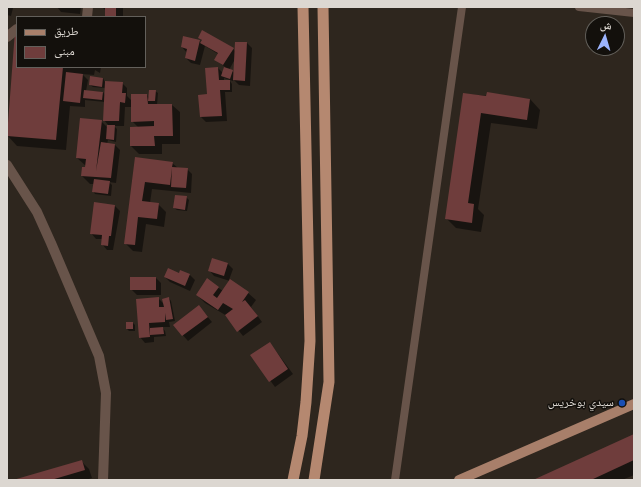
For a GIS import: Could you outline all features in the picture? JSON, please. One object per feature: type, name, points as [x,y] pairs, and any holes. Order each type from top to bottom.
[{"type":"highway","points":[[293,480],[309,379],[310,341],[303,7]]},
{"type":"highway","points":[[314,480],[329,382],[323,7]]},
{"type":"main road","points":[[459,480],[634,404]]},
{"type":"street","points":[[7,37],[16,30]]},
{"type":"street","points":[[7,165],[37,212],[49,236],[99,356],[106,393],[103,480]]},
{"type":"lane","points":[[395,480],[462,7]]},
{"type":"lane","points":[[579,7],[634,13]]},
{"type":"building","points":[[105,7],[116,7],[116,16],[105,16]]},
{"type":"building","points":[[202,30],[234,48],[223,65],[214,60],[218,53],[200,43],[202,40],[198,38]]},
{"type":"building","points":[[16,31],[16,68],[63,68],[56,140],[7,136]]},
{"type":"building","points":[[183,36],[200,40],[195,61],[185,58],[187,49],[181,47]]},
{"type":"building","points":[[235,42],[247,42],[245,81],[233,80]]},
{"type":"building","points":[[218,67],[219,80],[230,80],[230,90],[220,90],[222,116],[200,117],[198,95],[207,94],[205,68]]},
{"type":"building","points":[[224,67],[233,70],[230,79],[221,76]]},
{"type":"building","points":[[66,72],[83,74],[80,103],[63,101]]},
{"type":"building","points":[[90,76],[103,78],[102,87],[89,85]]},
{"type":"building","points":[[105,81],[123,82],[122,93],[126,93],[125,103],[120,102],[119,121],[103,121]]},
{"type":"building","points":[[84,90],[103,92],[102,100],[83,98]]},
{"type":"building","points":[[149,90],[156,90],[155,101],[148,101]]},
{"type":"building","points":[[487,92],[530,99],[527,120],[481,113],[468,203],[474,204],[472,223],[445,219],[463,93],[486,96]]},
{"type":"building","points":[[131,94],[147,94],[148,104],[172,104],[173,136],[154,136],[155,146],[130,146],[130,127],[154,126],[154,121],[131,122]]},
{"type":"building","points":[[80,118],[102,120],[96,171],[101,142],[115,144],[111,178],[81,176],[82,167],[85,167],[86,159],[76,158]]},
{"type":"building","points":[[107,125],[115,125],[114,140],[106,139]]},
{"type":"building","points":[[135,157],[173,162],[172,167],[188,168],[186,188],[171,187],[172,168],[170,185],[145,182],[142,201],[159,203],[157,219],[138,217],[135,245],[124,244]]},
{"type":"building","points":[[94,179],[110,181],[108,194],[92,192]]},
{"type":"building","points":[[175,195],[187,196],[185,210],[173,208]]},
{"type":"building","points":[[94,202],[115,205],[111,236],[109,236],[108,246],[101,245],[102,235],[90,234]]},
{"type":"building","points":[[212,258],[228,263],[224,276],[208,271]]},
{"type":"building","points":[[168,268],[179,273],[180,270],[190,274],[185,286],[164,277]]},
{"type":"building","points":[[130,277],[156,277],[156,290],[130,290]]},
{"type":"building","points":[[207,278],[219,287],[213,295],[217,298],[230,279],[249,292],[242,302],[245,300],[258,316],[237,332],[225,315],[233,309],[223,303],[218,310],[196,295]]},
{"type":"building","points":[[159,297],[159,307],[164,307],[162,299],[169,297],[173,319],[166,320],[165,313],[165,322],[149,323],[150,337],[139,338],[136,299]]},
{"type":"building","points":[[199,305],[208,317],[182,336],[173,325]]},
{"type":"building","points":[[126,322],[133,322],[133,329],[126,329]]},
{"type":"building","points":[[163,327],[164,334],[150,335],[150,328]]},
{"type":"building","points":[[270,342],[288,369],[269,382],[250,355]]},
{"type":"building","points":[[634,434],[634,460],[591,480],[533,480]]},
{"type":"building","points":[[82,460],[85,470],[51,480],[13,480]]},
{"type":"place","name":"سيدي بوخريس","points":[[622,403]]}]
